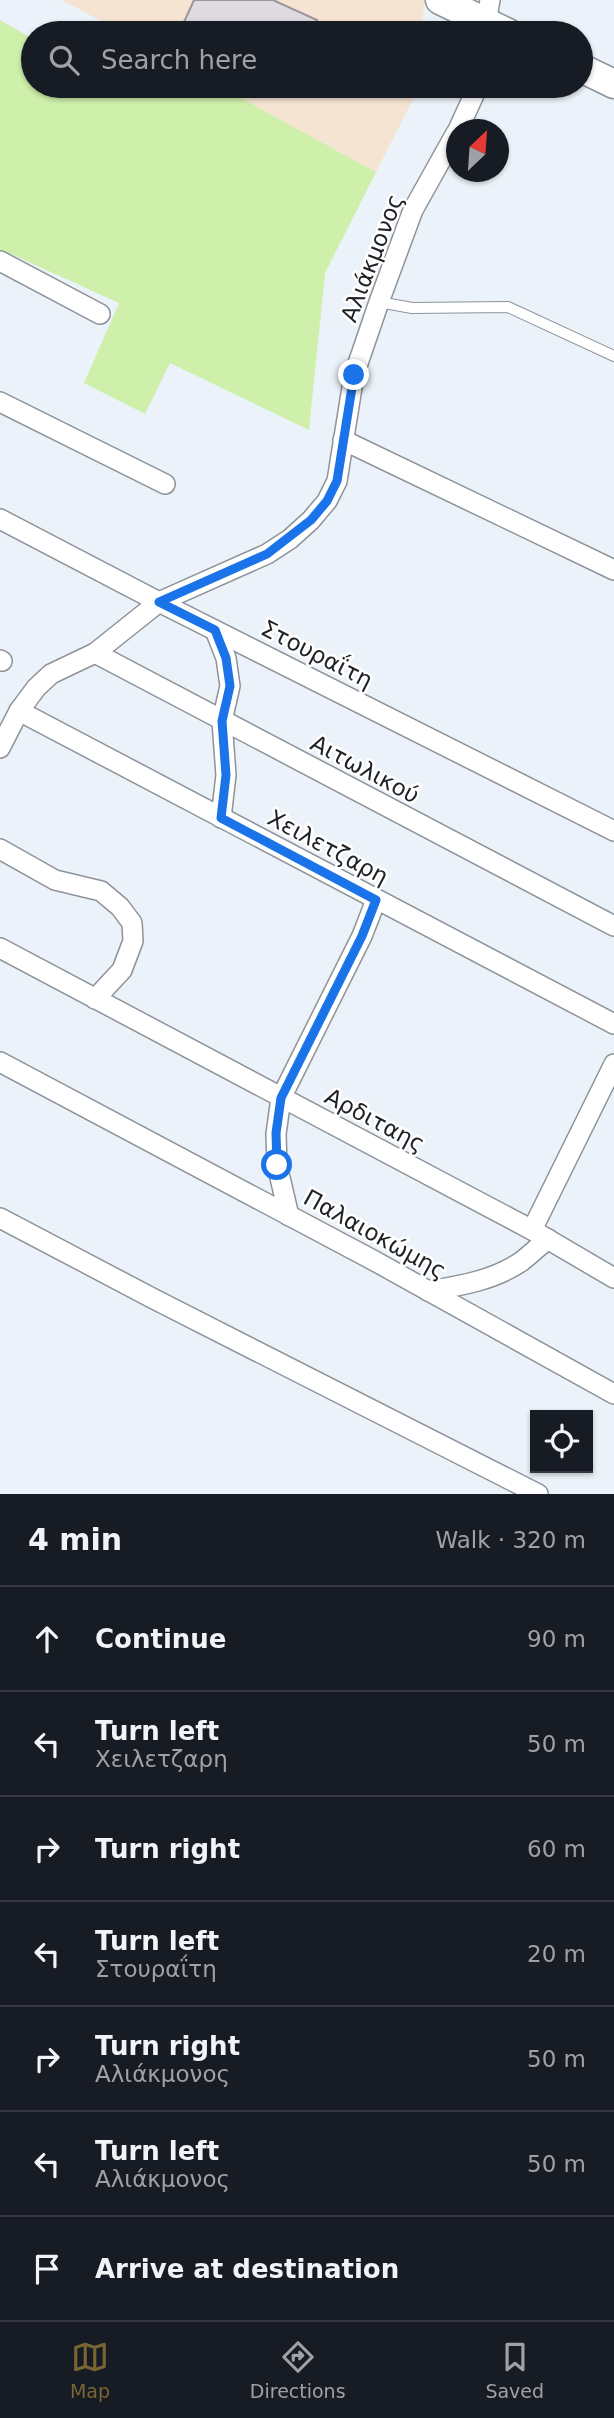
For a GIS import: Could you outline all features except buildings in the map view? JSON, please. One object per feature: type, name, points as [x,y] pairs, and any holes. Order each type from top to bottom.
[{"type":"main road","points":[[440,0],[490,21]]},
{"type":"main road","points":[[593,74],[614,84]]},
{"type":"street","name":"Αλιάκμονος","points":[[463,119],[472,98]]},
{"type":"street","name":"Αλιάκμονος","points":[[0,748],[19,711],[36,688],[51,674],[95,653],[159,602],[267,554],[311,520],[327,501],[337,481],[354,375],[414,210],[446,151]]},
{"type":"street","points":[[0,261],[100,314]]},
{"type":"street","points":[[0,402],[165,484]]},
{"type":"street","points":[[343,440],[614,570]]},
{"type":"street","name":"Στουραΐτη","points":[[0,519],[614,831]]},
{"type":"street","points":[[215,630],[226,658],[230,686],[222,721],[226,775],[221,818]]},
{"type":"street","name":"Αιτωλικού","points":[[95,653],[614,926]]},
{"type":"street","name":"Χειλετζαρη","points":[[19,711],[614,1024]]},
{"type":"street","points":[[0,849],[55,880],[101,891],[120,907],[132,923],[133,941],[121,970],[95,999]]},
{"type":"street","points":[[289,1216],[277,1165],[276,1133],[281,1098],[362,936],[376,900]]},
{"type":"street","name":"Αρδιταης","points":[[0,948],[540,1235],[614,1278]]},
{"type":"street","name":"Παλαιοκώμης","points":[[0,1062],[428,1290],[614,1394]]},
{"type":"street","points":[[428,1290],[465,1285],[521,1261],[540,1235],[614,1065]]},
{"type":"street","points":[[0,1217],[154,1299],[538,1494]]},
{"type":"lane","points":[[379,302],[412,308],[508,307],[614,356]]},
{"type":"shaded area","points":[[62,0],[425,0],[422,21],[101,21]]},
{"type":"shaded area","points":[[241,98],[413,98],[376,172]]},
{"type":"green space","points":[[0,20],[21,32],[21,98],[241,98],[376,172],[325,273],[309,430],[170,363],[145,414],[84,383],[119,303],[9,253],[0,270]]},
{"type":"route","points":[[277,1165],[276,1133],[281,1098],[362,936],[376,900],[221,818],[226,775],[222,721],[230,686],[226,658],[215,630],[159,602],[267,554],[290,539],[311,520],[327,501],[337,481],[354,375]]}]
